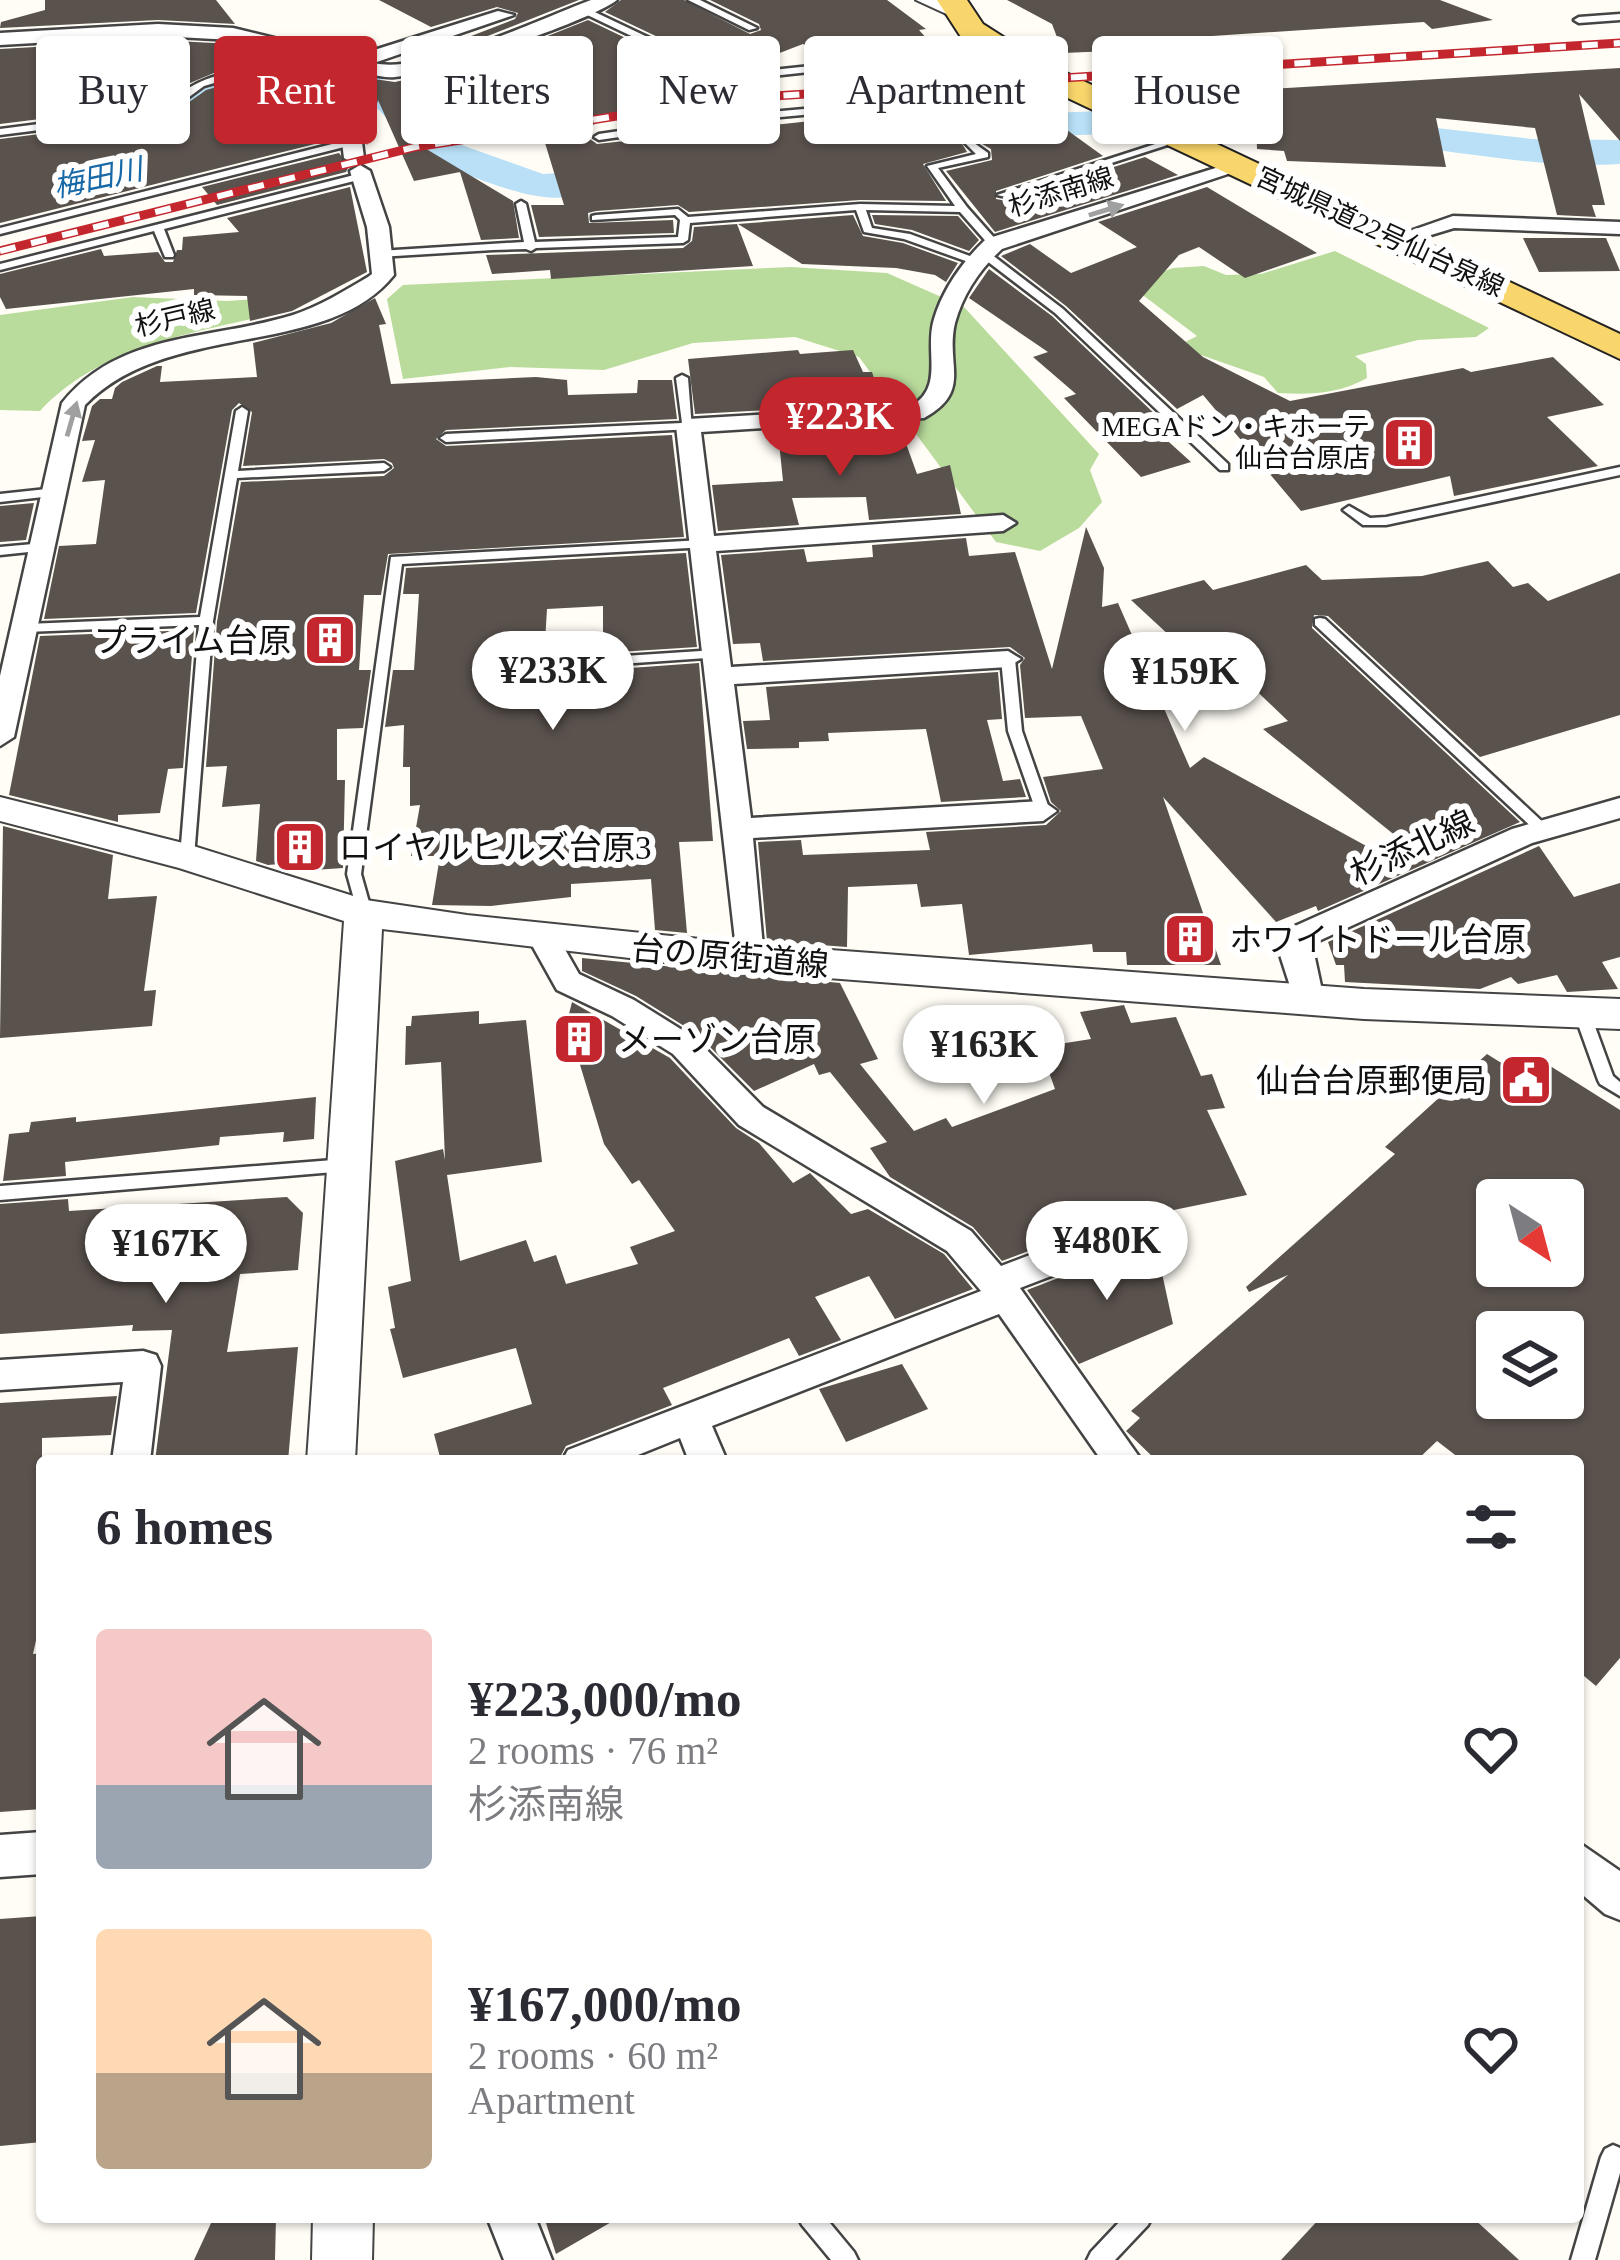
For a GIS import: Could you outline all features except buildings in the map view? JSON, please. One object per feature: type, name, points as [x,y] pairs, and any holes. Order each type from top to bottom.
[{"type":"main road","name":"宮城県道22号仙台泉線","points":[[944,3],[983,36]]},
{"type":"main road","name":"宮城県道22号仙台泉線","points":[[1068,86],[1092,98]]},
{"type":"main road","name":"宮城県道22号仙台泉線","points":[[1192,144],[1620,348]]},
{"type":"street","points":[[377,60],[548,0]]},
{"type":"street","points":[[514,36],[608,0]]},
{"type":"street","points":[[0,39],[158,30],[237,36]]},
{"type":"street","points":[[352,144],[377,227],[379,254]]},
{"type":"street","name":"杉添南線","points":[[984,253],[1242,166]]},
{"type":"street","points":[[1398,239],[1453,222],[1620,228]]},
{"type":"street","points":[[749,958],[738,829],[688,425],[916,413],[932,406],[942,392],[942,327],[984,253]]},
{"type":"street","name":"杉戸線","points":[[0,737],[74,403],[110,368],[136,357],[299,320],[376,283],[383,275],[379,254]]},
{"type":"street","points":[[703,544],[1003,523]]},
{"type":"street","points":[[718,665],[1009,659]]},
{"type":"street","name":"杉添北線","points":[[1309,1000],[1295,955],[1297,938],[1542,829],[1620,808]]},
{"type":"street","name":"台の原街道線","points":[[0,809],[187,857],[364,913],[543,938],[1309,1000],[1601,1013]]},
{"type":"street","points":[[738,829],[1043,811]]},
{"type":"street","points":[[331,1455],[364,913]]},
{"type":"street","points":[[543,938],[568,982],[623,1007],[683,1046],[752,1116],[790,1144],[959,1241],[1001,1289],[1119,1455]]},
{"type":"street","points":[[596,1455],[1144,1226]]},
{"type":"street","points":[[0,1375],[142,1366],[132,1455]]},
{"type":"street","points":[[690,1418],[705,1455]]},
{"type":"street","points":[[0,1856],[36,1853]]},
{"type":"street","points":[[1584,1868],[1620,1899]]},
{"type":"street","points":[[342,2260],[344,2223]]},
{"type":"street","points":[[513,2223],[528,2260]]},
{"type":"lane","points":[[693,0],[752,28]]},
{"type":"lane","points":[[582,9],[638,36]]},
{"type":"lane","points":[[1579,20],[1620,17]]},
{"type":"lane","points":[[0,132],[166,112],[179,95],[214,78]]},
{"type":"lane","points":[[599,137],[715,120],[1071,88]]},
{"type":"lane","points":[[971,144],[985,155],[932,166],[963,209],[984,253]]},
{"type":"lane","points":[[1002,196],[1143,144]]},
{"type":"lane","points":[[0,267],[158,227],[357,162]]},
{"type":"lane","points":[[0,231],[357,162]]},
{"type":"lane","points":[[521,204],[531,248]]},
{"type":"lane","points":[[685,220],[860,207],[963,209]]},
{"type":"lane","points":[[860,207],[868,230],[984,253],[1059,311],[1224,467]]},
{"type":"lane","points":[[379,254],[459,246],[531,248],[683,240],[685,220],[678,212],[596,218]]},
{"type":"lane","points":[[158,227],[169,255]]},
{"type":"lane","points":[[446,438],[688,425],[682,378]]},
{"type":"lane","points":[[187,857],[206,621],[242,411]]},
{"type":"lane","points":[[232,475],[384,467]]},
{"type":"lane","points":[[1349,510],[1367,522],[1386,521],[1618,471]]},
{"type":"lane","points":[[0,498],[56,492]]},
{"type":"lane","points":[[364,913],[354,874],[396,560],[703,544]]},
{"type":"lane","points":[[0,551],[44,547]]},
{"type":"lane","points":[[26,628],[206,621]]},
{"type":"lane","points":[[1320,622],[1542,829]]},
{"type":"lane","points":[[1009,659],[1015,731],[1043,811]]},
{"type":"lane","points":[[548,665],[718,665]]},
{"type":"lane","points":[[1601,1013],[1606,1080],[1620,1090]]},
{"type":"lane","points":[[0,1193],[346,1165]]},
{"type":"lane","points":[[1583,2260],[1613,2157]]},
{"type":"lane","points":[[815,2223],[846,2260]]},
{"type":"lane","points":[[1099,2260],[1134,2223]]},
{"type":"green space","points":[[1335,251],[1489,328],[1476,337],[1418,340],[1355,356],[1366,364],[1367,378],[1346,387],[1278,393],[1264,377],[1198,354],[1183,343],[1197,336],[1140,293],[1148,277],[1173,268],[1204,266],[1226,275],[1261,274]]},
{"type":"green space","points":[[791,267],[887,273],[964,307],[1099,454],[1090,470],[1102,502],[1079,528],[1040,551],[996,542],[859,357],[795,337],[693,343],[604,370],[510,367],[403,379],[387,299],[403,285]]},
{"type":"green space","points":[[304,296],[295,309],[126,354],[94,369],[40,411],[0,410],[0,315],[133,297],[227,301]]},
{"type":"waterway","name":"梅田川","points":[[0,199],[55,193],[152,168],[181,150],[199,107],[220,86],[268,76],[307,83],[348,77],[403,105],[418,131],[442,152],[539,187],[582,184],[644,157]]},
{"type":"waterway","name":"梅田川","points":[[1068,122],[1229,123],[1383,132],[1532,151],[1620,152]]},
{"type":"railway","points":[[0,251],[415,147],[728,99],[1620,43]]},
{"type":"place","name":"MEGAドン・キホーテ 仙台台原店","points":[[1409,443]]},
{"type":"place","name":"プライム台原","points":[[330,640]]},
{"type":"place","name":"ロイヤルヒルズ台原3","points":[[300,847]]},
{"type":"place","name":"ホワイトドール台原","points":[[1190,939]]},
{"type":"place","name":"メーゾン台原","points":[[579,1039]]},
{"type":"place","name":"仙台台原郵便局","points":[[1526,1080]]}]
